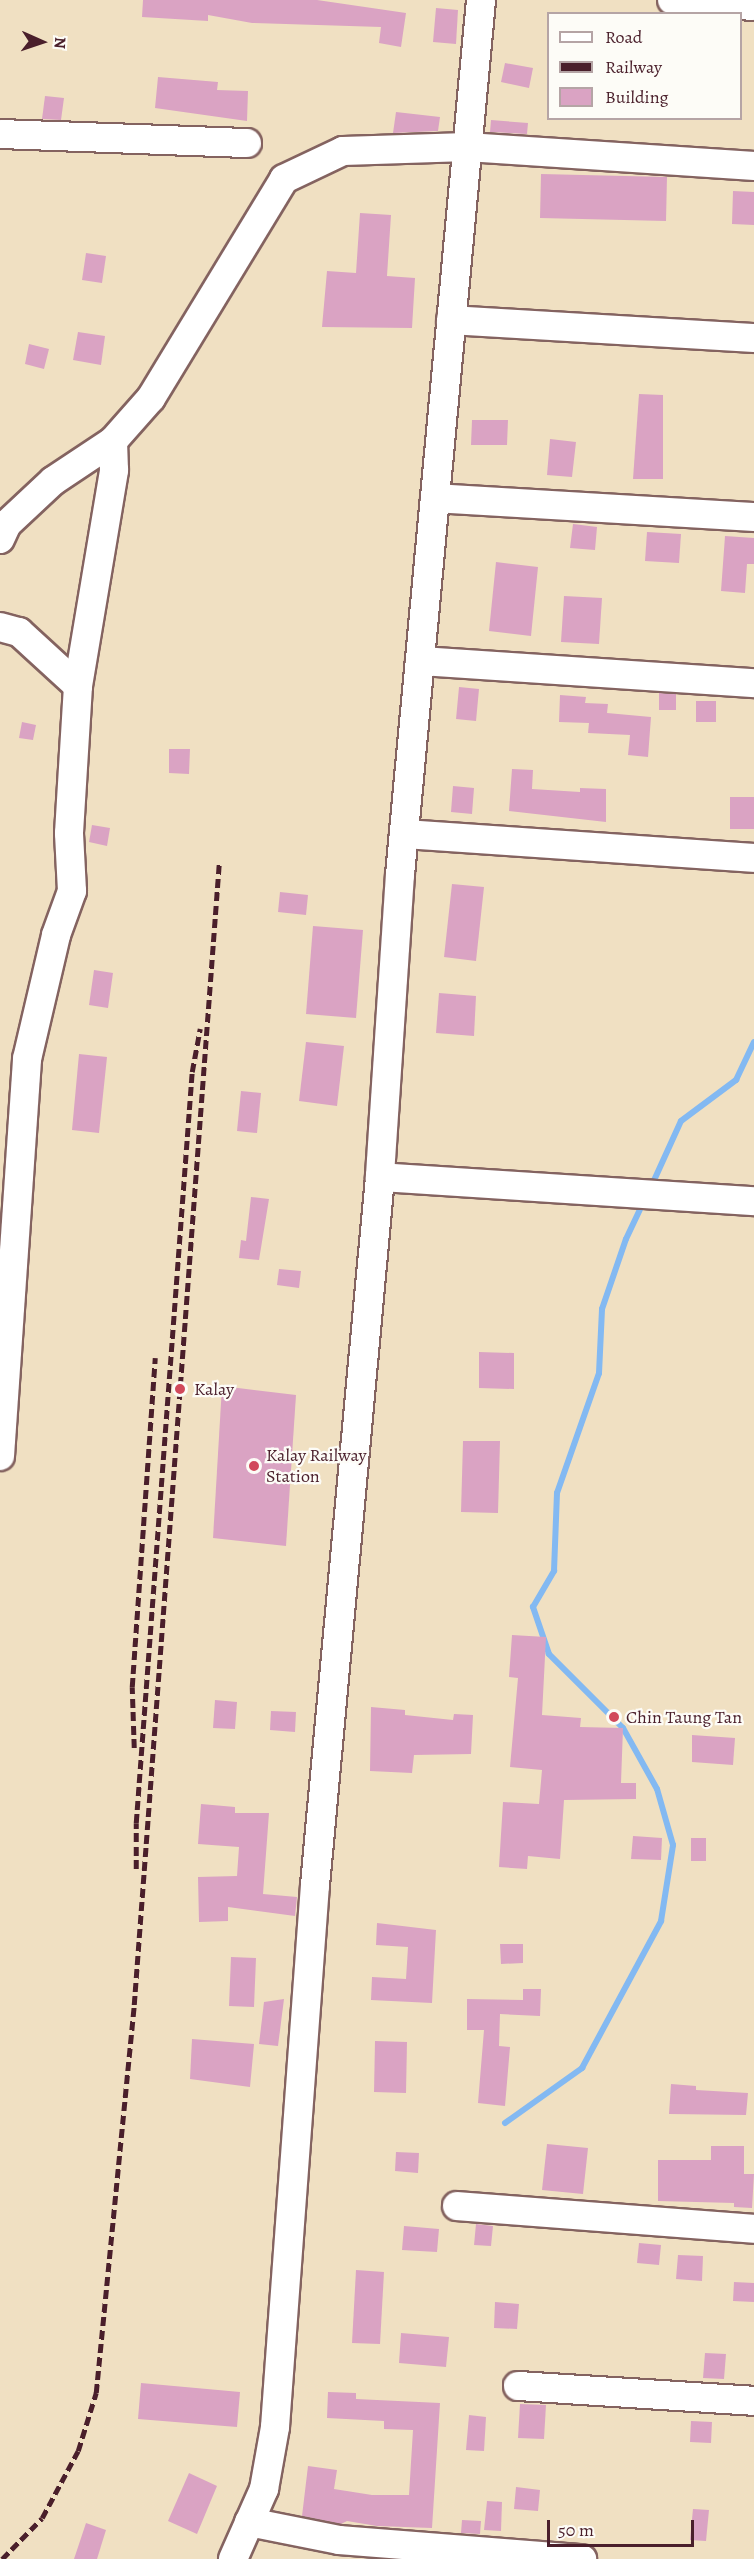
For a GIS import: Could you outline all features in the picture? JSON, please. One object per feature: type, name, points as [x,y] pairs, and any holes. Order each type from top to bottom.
[{"type":"street","points":[[233,2559],[264,2489],[275,2427],[315,1885],[380,1178],[404,834],[481,0]]},
{"type":"street","points":[[672,0],[754,6]]},
{"type":"street","points":[[0,134],[247,143]]},
{"type":"street","points":[[0,540],[7,524],[53,481],[113,441],[151,398],[284,179],[343,151],[467,147],[754,166]]},
{"type":"street","points":[[452,320],[754,338]]},
{"type":"street","points":[[0,1456],[27,1059],[56,935],[72,891],[69,832],[78,686],[114,471],[113,441]]},
{"type":"street","points":[[435,498],[754,517]]},
{"type":"street","points":[[0,627],[19,632],[78,686]]},
{"type":"street","points":[[420,661],[754,683]]},
{"type":"street","points":[[404,834],[754,858]]},
{"type":"street","points":[[380,1178],[754,1201]]},
{"type":"street","points":[[457,2206],[754,2229]]},
{"type":"street","points":[[518,2386],[754,2401]]},
{"type":"street","points":[[249,2522],[339,2540],[582,2559]]},
{"type":"building","points":[[143,0],[317,0],[406,13],[401,47],[379,43],[381,27],[252,23],[208,15],[208,21],[142,17]]},
{"type":"building","points":[[436,8],[458,10],[456,44],[433,42]]},
{"type":"building","points":[[505,63],[533,68],[529,88],[501,82]]},
{"type":"building","points":[[158,77],[218,82],[217,90],[248,91],[247,121],[155,108]]},
{"type":"building","points":[[45,96],[64,98],[61,120],[42,119]]},
{"type":"building","points":[[396,112],[440,117],[438,131],[393,133]]},
{"type":"building","points":[[491,120],[528,123],[527,134],[490,132]]},
{"type":"building","points":[[541,174],[667,177],[666,221],[540,218]]},
{"type":"building","points":[[733,191],[754,192],[754,225],[732,224]]},
{"type":"building","points":[[360,213],[391,215],[387,276],[415,278],[412,328],[322,327],[327,271],[356,273]]},
{"type":"building","points":[[86,253],[106,256],[102,283],[82,280]]},
{"type":"building","points":[[78,332],[105,336],[101,365],[73,360]]},
{"type":"building","points":[[29,344],[49,349],[44,369],[25,364]]},
{"type":"building","points":[[639,394],[663,395],[663,479],[633,479]]},
{"type":"building","points":[[472,420],[508,420],[507,445],[471,445]]},
{"type":"building","points":[[550,439],[576,442],[572,477],[547,475]]},
{"type":"building","points":[[573,524],[597,527],[595,550],[570,548]]},
{"type":"building","points":[[647,532],[681,534],[679,563],[645,561]]},
{"type":"building","points":[[725,536],[754,538],[754,564],[747,564],[745,593],[721,591]]},
{"type":"building","points":[[496,562],[538,567],[531,636],[489,631]]},
{"type":"building","points":[[564,596],[602,598],[599,644],[561,642]]},
{"type":"building","points":[[459,687],[479,689],[476,721],[456,719]]},
{"type":"building","points":[[659,693],[676,694],[676,710],[659,710]]},
{"type":"building","points":[[560,695],[586,697],[585,703],[608,704],[607,713],[651,717],[648,757],[628,755],[630,735],[588,733],[589,723],[559,722]]},
{"type":"building","points":[[696,701],[716,701],[716,722],[696,722]]},
{"type":"building","points":[[22,722],[36,725],[33,740],[19,738]]},
{"type":"building","points":[[169,749],[190,749],[189,774],[169,773]]},
{"type":"building","points":[[512,769],[533,770],[532,789],[580,792],[580,788],[606,789],[606,822],[509,811]]},
{"type":"building","points":[[453,786],[474,788],[472,814],[451,812]]},
{"type":"building","points":[[730,797],[754,797],[754,829],[730,829]]},
{"type":"building","points":[[92,825],[110,828],[107,846],[89,842]]},
{"type":"building","points":[[452,884],[484,887],[476,961],[444,957]]},
{"type":"building","points":[[280,892],[308,895],[306,915],[278,912]]},
{"type":"building","points":[[313,926],[363,930],[356,1018],[306,1014]]},
{"type":"building","points":[[94,970],[113,973],[108,1008],[89,1005]]},
{"type":"building","points":[[439,993],[476,996],[474,1036],[436,1033]]},
{"type":"building","points":[[306,1042],[344,1046],[337,1106],[299,1101]]},
{"type":"building","points":[[79,1054],[107,1057],[99,1133],[72,1130]]},
{"type":"building","points":[[241,1091],[261,1093],[257,1133],[237,1131]]},
{"type":"building","points":[[251,1197],[269,1199],[259,1260],[239,1258],[241,1240],[246,1241]]},
{"type":"building","points":[[279,1269],[301,1271],[299,1288],[277,1285]]},
{"type":"building","points":[[479,1352],[514,1353],[514,1389],[479,1388]]},
{"type":"building","name":"Kalay Railway Station","points":[[222,1386],[296,1395],[286,1546],[213,1538]]},
{"type":"building","points":[[463,1441],[500,1441],[498,1513],[461,1512]]},
{"type":"building","points":[[512,1635],[546,1637],[542,1715],[581,1718],[580,1727],[623,1728],[621,1783],[636,1783],[636,1799],[564,1800],[560,1859],[528,1856],[527,1869],[499,1867],[503,1802],[539,1804],[542,1770],[510,1767],[518,1678],[509,1677]]},
{"type":"building","points":[[215,1700],[237,1702],[235,1729],[213,1728]]},
{"type":"building","points":[[371,1707],[405,1710],[405,1715],[453,1720],[454,1714],[473,1715],[471,1754],[414,1755],[412,1773],[370,1771]]},
{"type":"building","points":[[271,1711],[296,1712],[295,1732],[270,1730]]},
{"type":"building","points":[[692,1735],[735,1738],[733,1765],[692,1762]]},
{"type":"building","points":[[201,1804],[235,1807],[235,1813],[269,1813],[263,1894],[297,1897],[295,1916],[228,1907],[228,1921],[199,1922],[198,1877],[237,1876],[239,1847],[198,1844]]},
{"type":"building","points":[[633,1836],[662,1838],[661,1860],[631,1859]]},
{"type":"building","points":[[691,1838],[706,1838],[706,1861],[691,1861]]},
{"type":"building","points":[[377,1923],[436,1930],[432,2003],[371,2000],[372,1977],[406,1979],[408,1947],[376,1945]]},
{"type":"building","points":[[500,1944],[523,1944],[523,1963],[501,1964]]},
{"type":"building","points":[[231,1957],[256,1958],[254,2007],[229,2006]]},
{"type":"building","points":[[523,1989],[541,1989],[540,2016],[500,2014],[499,2046],[510,2047],[505,2106],[478,2103],[484,2030],[467,2030],[467,1999],[523,2000]]},
{"type":"building","points":[[284,1999],[278,2046],[259,2044],[264,2002]]},
{"type":"building","points":[[192,2039],[254,2044],[250,2087],[190,2079]]},
{"type":"building","points":[[375,2041],[407,2042],[406,2093],[374,2092]]},
{"type":"building","points":[[671,2084],[696,2086],[696,2090],[748,2093],[746,2115],[669,2114]]},
{"type":"building","points":[[547,2144],[588,2148],[583,2194],[542,2190]]},
{"type":"building","points":[[711,2146],[744,2146],[744,2174],[754,2174],[752,2208],[734,2207],[734,2203],[658,2201],[658,2160],[711,2160]]},
{"type":"building","points":[[396,2152],[419,2153],[418,2173],[395,2171]]},
{"type":"building","points":[[476,2224],[493,2226],[491,2246],[474,2245]]},
{"type":"building","points":[[404,2226],[439,2229],[437,2252],[402,2250]]},
{"type":"building","points":[[639,2243],[661,2245],[659,2265],[637,2263]]},
{"type":"building","points":[[678,2255],[703,2256],[702,2281],[676,2279]]},
{"type":"building","points":[[356,2270],[384,2272],[380,2344],[352,2343]]},
{"type":"building","points":[[734,2282],[754,2283],[754,2302],[733,2301]]},
{"type":"building","points":[[495,2302],[519,2304],[517,2329],[494,2328]]},
{"type":"building","points":[[401,2333],[449,2337],[446,2367],[399,2363]]},
{"type":"building","points":[[705,2353],[726,2354],[724,2379],[703,2378]]},
{"type":"building","points":[[141,2383],[240,2392],[237,2427],[138,2419]]},
{"type":"building","points":[[328,2392],[356,2393],[356,2399],[440,2403],[432,2528],[377,2526],[347,2521],[341,2524],[302,2516],[308,2466],[337,2470],[334,2489],[372,2495],[409,2495],[413,2430],[384,2429],[384,2421],[327,2418]]},
{"type":"building","points":[[520,2404],[546,2405],[544,2439],[518,2438]]},
{"type":"building","points":[[469,2415],[486,2417],[484,2451],[466,2450]]},
{"type":"building","points":[[691,2421],[712,2422],[711,2443],[690,2442]]},
{"type":"building","points":[[189,2473],[217,2486],[197,2534],[168,2521]]},
{"type":"building","points":[[516,2487],[540,2490],[538,2511],[514,2509]]},
{"type":"building","points":[[487,2501],[502,2502],[501,2531],[484,2530]]},
{"type":"building","points":[[693,2509],[709,2510],[706,2541],[690,2540]]},
{"type":"building","points":[[462,2520],[481,2521],[480,2534],[461,2533]]},
{"type":"building","points":[[86,2523],[106,2530],[97,2559],[74,2559]]},
{"type":"waterway","points":[[651,1187],[681,1121],[736,1080],[754,1042]]},
{"type":"waterway","points":[[505,2123],[582,2068],[661,1921],[673,1845],[657,1789],[623,1728],[549,1654],[533,1607],[554,1571],[557,1493],[599,1373],[602,1309],[626,1239],[644,1201]]},
{"type":"railway","points":[[2,2559],[42,2518],[78,2451],[96,2393],[134,2005],[219,863]]},
{"type":"railway","points":[[136,1869],[136,1823],[192,1072],[200,1029]]},
{"type":"railway","points":[[134,1748],[132,1687],[155,1358]]},
{"type":"place","name":"Kalay","points":[[180,1389]]},
{"type":"place","name":"Kalay Railway Station","points":[[254,1466]]},
{"type":"place","name":"Chin Taung Tan","points":[[614,1717]]}]
